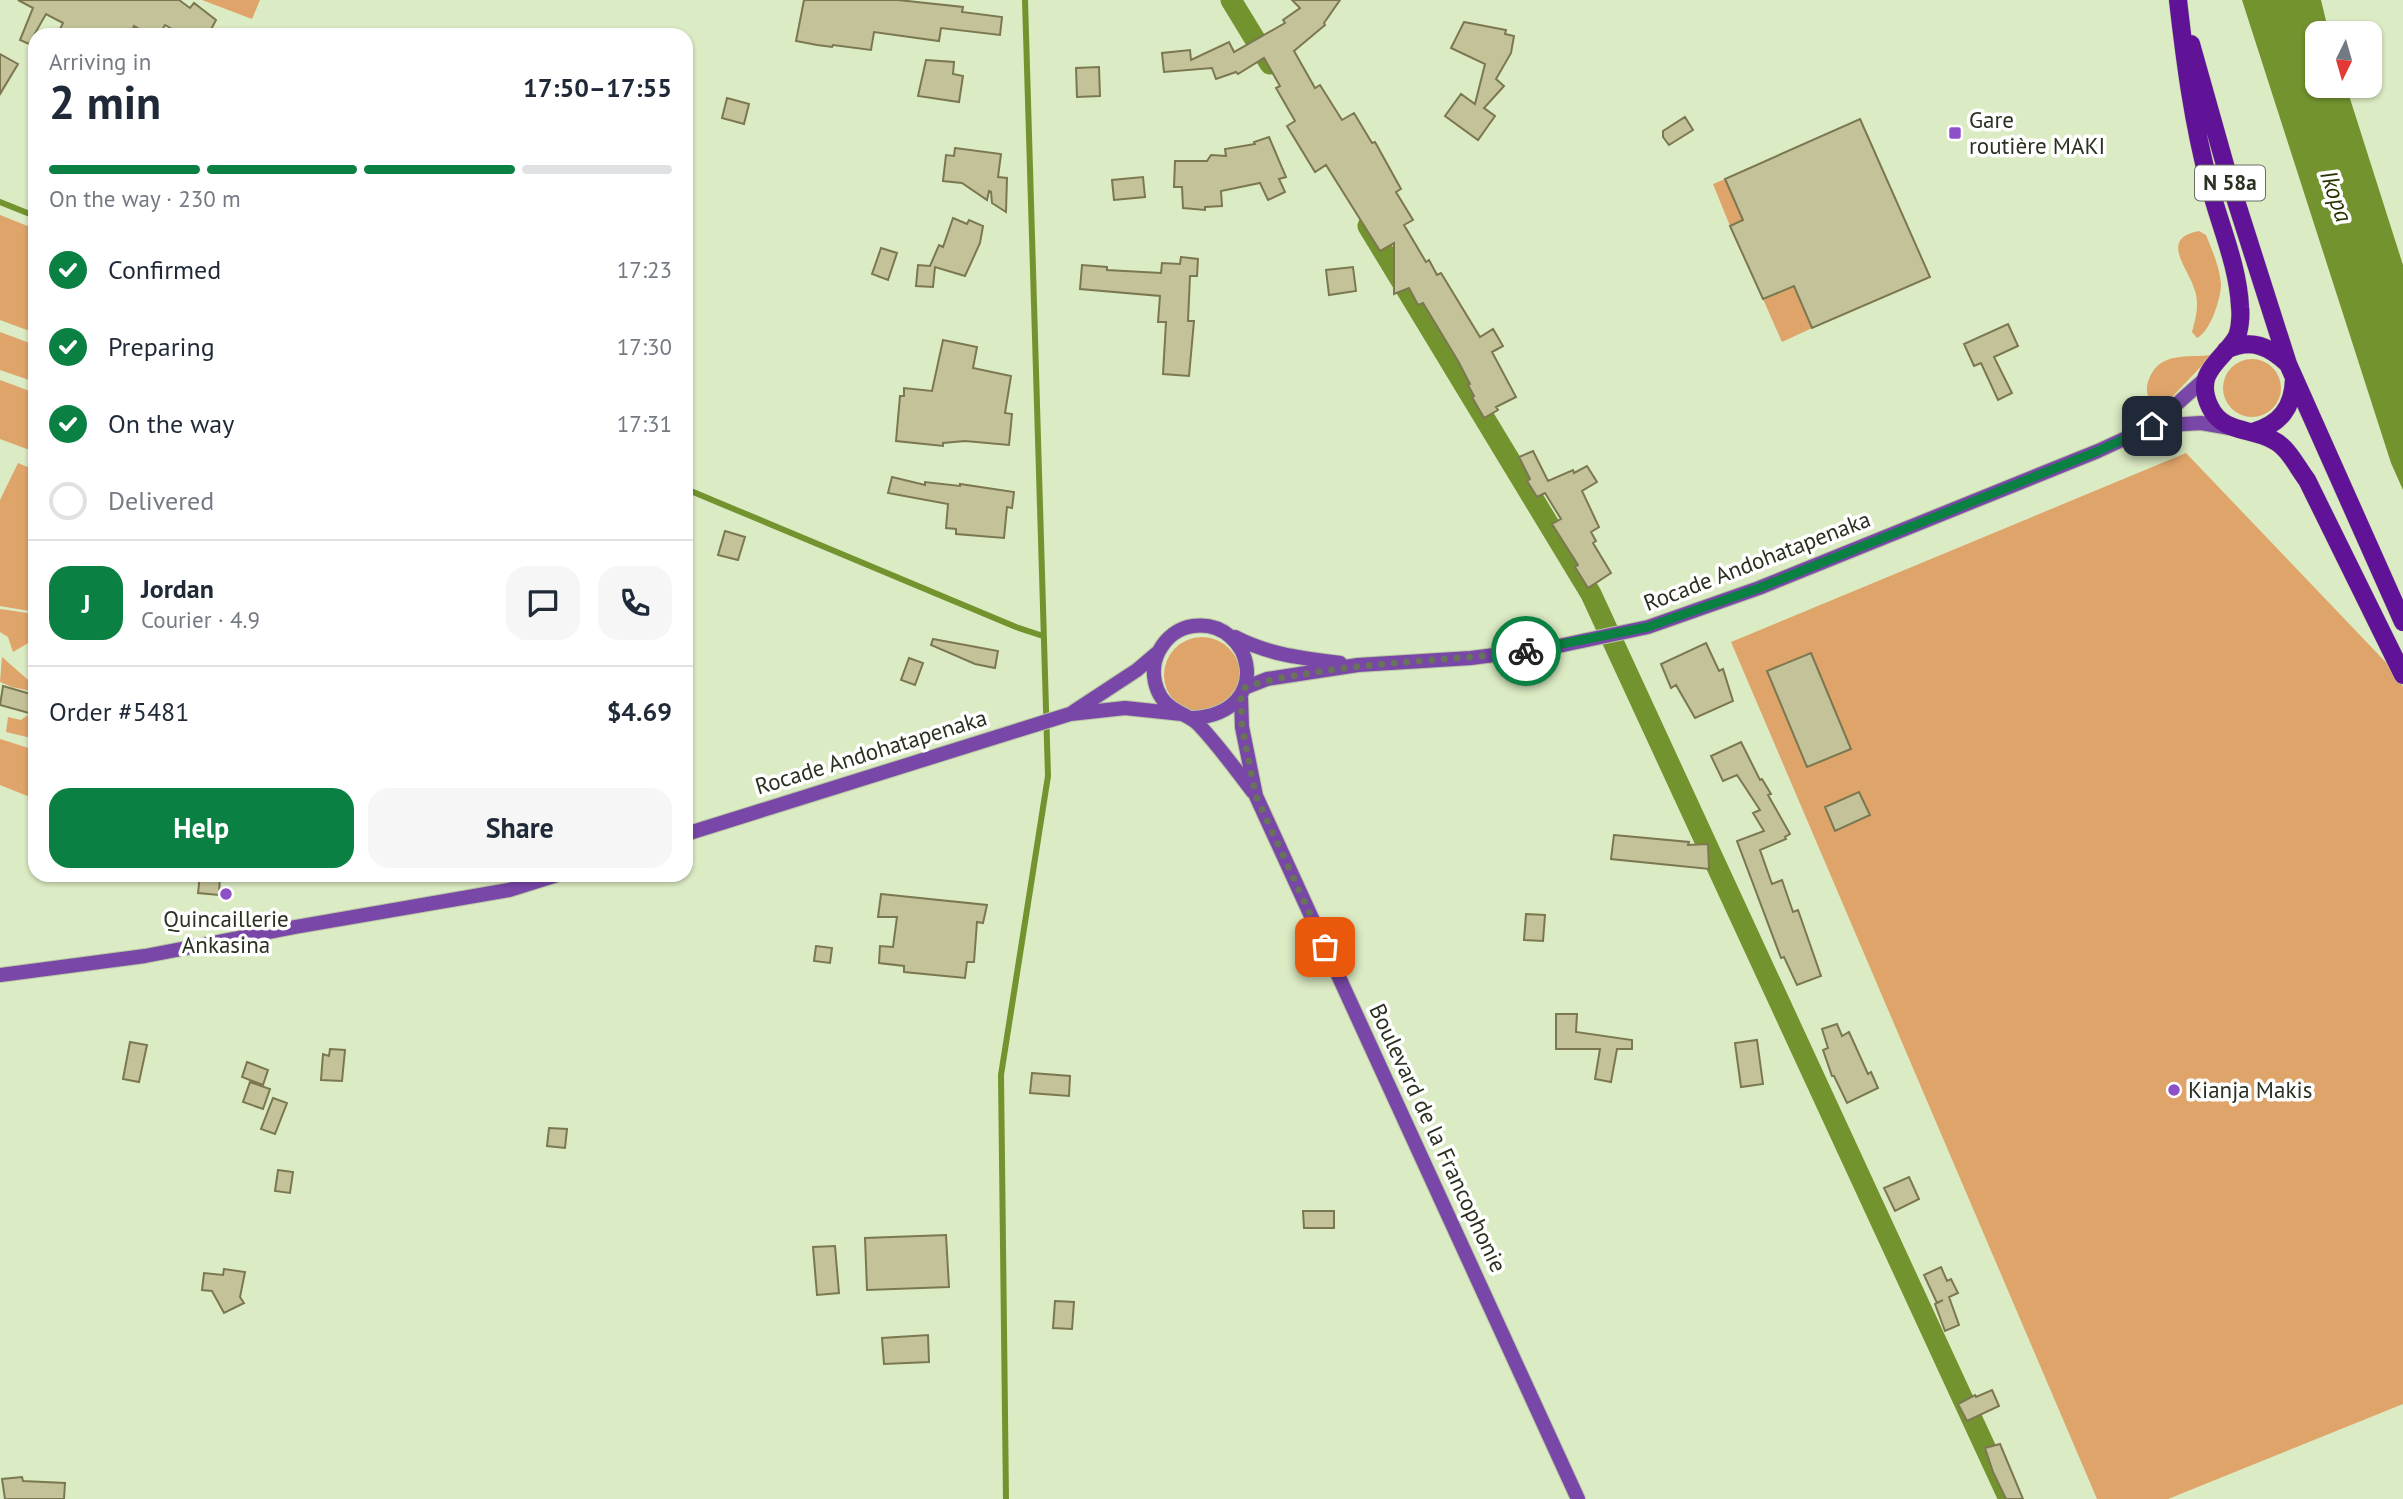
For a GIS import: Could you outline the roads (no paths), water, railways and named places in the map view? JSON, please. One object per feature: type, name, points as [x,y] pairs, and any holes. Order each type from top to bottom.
[{"type":"main road","name":"N 58a","points":[[2216,359],[2237,337],[2241,309],[2237,279],[2194,122],[2178,0],[2229,179],[2291,372],[2403,622]]},
{"type":"main road","points":[[2152,426],[2206,378],[2216,359],[2228,349],[2244,344],[2260,344],[2275,351],[2291,372],[2293,394],[2288,408],[2279,420],[2253,432]]},
{"type":"main road","points":[[2206,378],[2205,393],[2210,407],[2219,419],[2231,428]]},
{"type":"main road","points":[[2152,426],[2201,423],[2253,432],[2275,440],[2307,480],[2403,675]]},
{"type":"main road","name":"Rocade Andohatapenaka","points":[[1359,665],[1471,658],[1549,648],[1648,627],[1759,588],[2098,451],[2152,426]]},
{"type":"main road","points":[[1256,796],[1187,716],[1169,706],[1160,695],[1154,667],[1165,641],[1175,632],[1202,625],[1215,628],[1259,649],[1292,657],[1359,665]]},
{"type":"main road","points":[[1227,634],[1238,645],[1245,658],[1247,673],[1242,693],[1242,727],[1256,796]]},
{"type":"main road","points":[[1065,716],[1137,670],[1158,653]]},
{"type":"main road","points":[[1065,716],[1125,708],[1212,717],[1226,710],[1242,693],[1267,680],[1359,665]]},
{"type":"main road","name":"Rocade Andohatapenaka","points":[[693,832],[1065,716]]},
{"type":"main road","name":"Boulevard de la Francophonie","points":[[1256,796],[1578,1499]]},
{"type":"main road","points":[[0,975],[145,956],[509,890],[535,882]]},
{"type":"water","name":"Ikopa","points":[[2242,0],[2321,0],[2326,21],[2305,21],[2305,98],[2350,98],[2403,265],[2403,490],[2391,463]]},
{"type":"waterway","points":[[1006,1499],[1001,1075],[1048,776],[1025,0]]},
{"type":"waterway","points":[[1231,0],[1270,64]]},
{"type":"waterway","points":[[0,202],[28,213]]},
{"type":"waterway","points":[[1368,226],[1591,594],[2009,1499]]},
{"type":"waterway","points":[[693,492],[1043,636]]},
{"type":"place","name":"Gare routière MAKI","points":[[1955,133]]},
{"type":"place","name":"Quincaillerie Ankasina","points":[[226,894]]},
{"type":"place","name":"Kianja Makis","points":[[2174,1090]]}]
